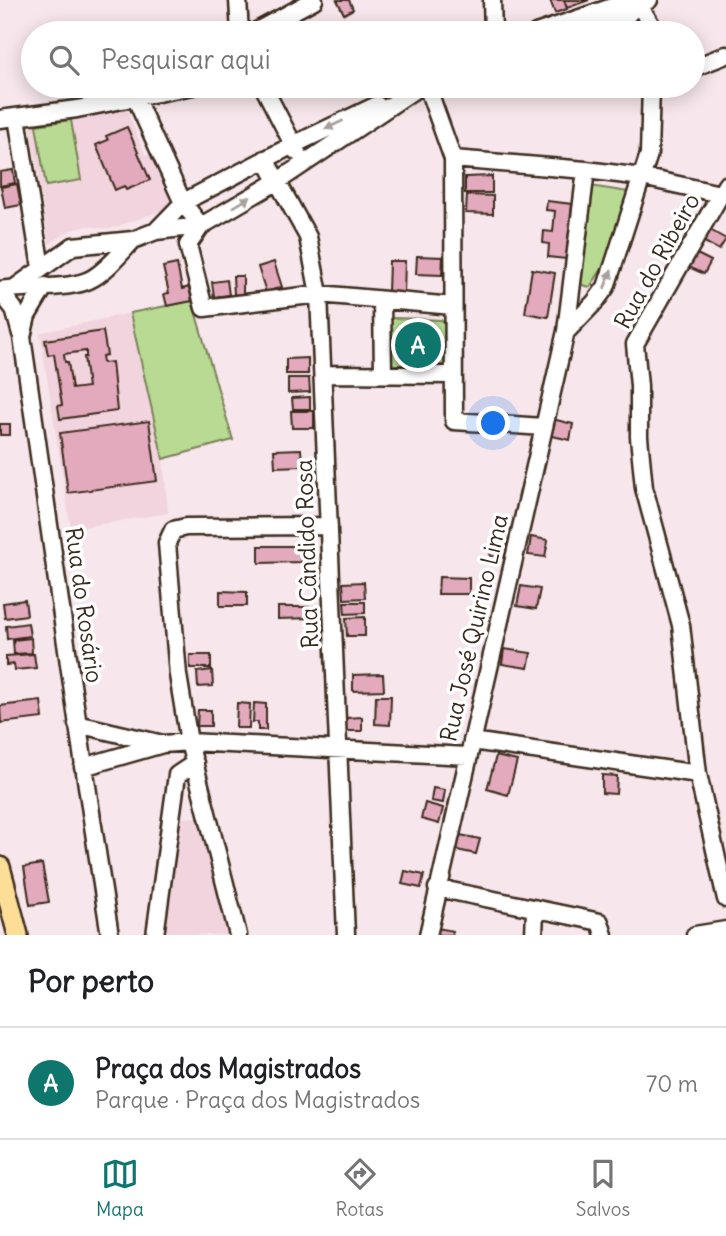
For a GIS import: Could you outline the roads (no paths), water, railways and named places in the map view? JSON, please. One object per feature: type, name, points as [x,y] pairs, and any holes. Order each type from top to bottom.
[{"type":"main road","points":[[0,867],[4,892],[18,935]]},
{"type":"street","points":[[238,0],[239,21]]},
{"type":"street","points":[[275,21],[314,0]]},
{"type":"street","points":[[492,0],[493,21]]},
{"type":"street","points":[[571,21],[615,6],[643,2]]},
{"type":"street","points":[[620,21],[643,2]]},
{"type":"street","points":[[643,2],[643,21]]},
{"type":"street","points":[[643,2],[651,21]]},
{"type":"street","points":[[705,63],[726,55]]},
{"type":"street","points":[[0,119],[138,104],[157,98]]},
{"type":"street","points":[[269,98],[303,164]]},
{"type":"street","points":[[156,231],[183,203],[293,145],[393,98]]},
{"type":"street","points":[[5,289],[73,246],[133,240],[156,231],[201,226],[278,181],[401,98]]},
{"type":"street","points":[[431,98],[453,159],[454,421],[543,427]]},
{"type":"street","points":[[566,331],[606,288],[649,153],[651,98]]},
{"type":"street","points":[[138,104],[183,203],[201,226]]},
{"type":"street","points":[[17,117],[52,285]]},
{"type":"street","name":"Rua Cândido Rosa","points":[[265,159],[307,237],[319,295],[346,935]]},
{"type":"street","points":[[453,159],[586,170],[723,190]]},
{"type":"street","name":"Rua José Quirino Lima","points":[[428,935],[566,331],[586,170]]},
{"type":"street","name":"Rua do Ribeiro","points":[[723,190],[635,344],[644,488],[681,625],[698,774],[726,899]]},
{"type":"street","points":[[201,226],[188,245],[204,307],[319,295],[453,306]]},
{"type":"street","points":[[156,231],[188,245]]},
{"type":"street","points":[[5,289],[76,285],[105,269],[133,240]]},
{"type":"street","points":[[97,242],[106,251],[105,269]]},
{"type":"street","name":"Rua do Rosário","points":[[52,285],[27,316],[22,337],[83,767],[110,935]]},
{"type":"street","points":[[5,289],[22,337]]},
{"type":"street","points":[[571,296],[581,302],[595,302]]},
{"type":"street","points":[[382,301],[383,373]]},
{"type":"street","points":[[323,374],[453,375]]},
{"type":"street","points":[[238,935],[189,742],[178,675],[167,543],[173,530],[186,527],[329,526]]},
{"type":"street","points":[[77,724],[163,744]]},
{"type":"street","points":[[83,767],[163,744],[189,742],[338,749],[470,749],[698,774]]},
{"type":"street","points":[[155,935],[177,775],[195,763]]},
{"type":"street","points":[[437,888],[600,922],[604,935]]},
{"type":"street","points":[[534,935],[535,909]]},
{"type":"street","points":[[695,935],[726,930]]},
{"type":"place","name":"Praça dos Magistrados","points":[[418,345]]}]
